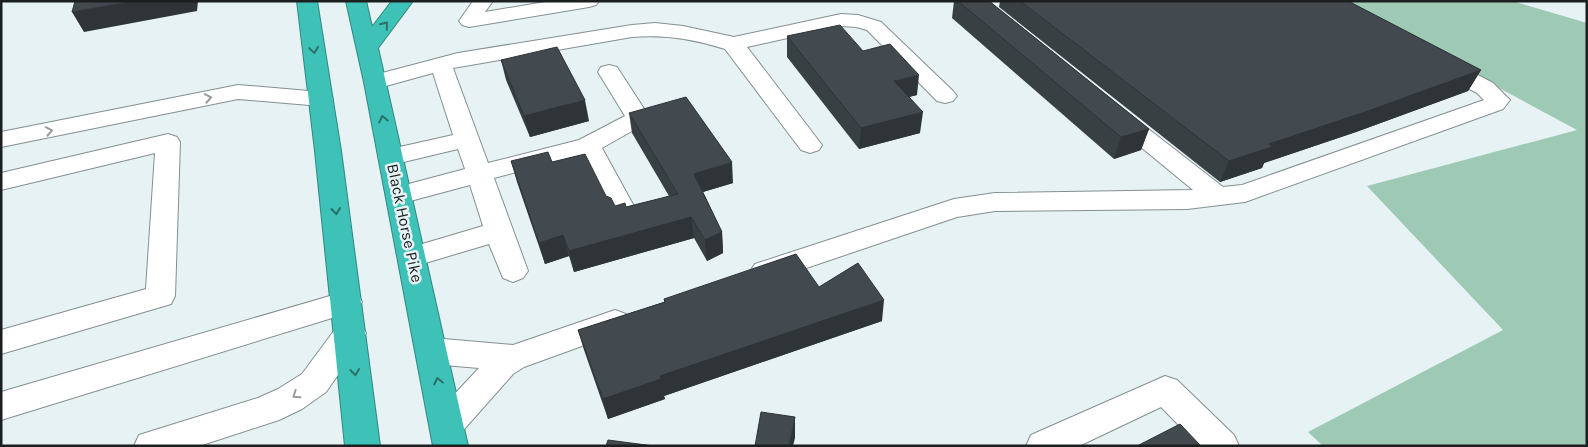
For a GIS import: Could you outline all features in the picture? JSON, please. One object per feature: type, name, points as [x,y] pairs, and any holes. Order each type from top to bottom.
[{"type":"highway","points":[[307,1],[363,446]]},
{"type":"highway","name":"Black Horse Pike","points":[[356,1],[375,82],[449,436]]},
{"type":"highway","points":[[367,48],[403,1]]},
{"type":"lane","points":[[482,1],[469,21],[589,1]]},
{"type":"lane","points":[[375,82],[441,65],[632,31],[656,29],[711,36],[733,44],[841,20],[858,21],[874,26],[945,96]]},
{"type":"lane","points":[[733,44],[810,145]]},
{"type":"lane","points":[[739,280],[954,208],[995,202],[1187,200],[1245,193],[1495,104],[1498,100],[1485,88],[1424,56]]},
{"type":"lane","points":[[441,65],[513,271]]},
{"type":"lane","points":[[399,195],[588,145],[638,118],[609,72]]},
{"type":"lane","points":[[1,140],[238,92],[320,99]]},
{"type":"lane","points":[[1101,103],[1218,197]]},
{"type":"lane","points":[[391,157],[466,138]]},
{"type":"lane","points":[[1,182],[168,142],[160,296],[1,342]]},
{"type":"lane","points":[[588,145],[622,210]]},
{"type":"lane","points":[[412,257],[498,231]]},
{"type":"lane","points":[[449,436],[502,365],[513,358],[637,314]]},
{"type":"lane","points":[[1,406],[348,317]]},
{"type":"lane","points":[[151,446],[220,435],[290,400],[314,383],[348,317]]},
{"type":"lane","points":[[432,351],[513,358]]},
{"type":"lane","points":[[1043,446],[1165,390],[1222,446]]},
{"type":"green space","points":[[1338,1],[1512,1],[1587,23],[1587,446],[1323,446],[1308,432],[1503,330],[1367,186],[1577,130]]},
{"type":"building","points":[[75,1],[134,1],[72,12]]},
{"type":"building","points":[[958,1],[989,1],[1149,129],[1121,137]]},
{"type":"building","points":[[1020,1],[1348,1],[1481,70],[1269,144],[1272,147],[1229,161]]},
{"type":"building","points":[[840,25],[863,51],[890,44],[919,75],[894,81],[923,112],[861,128],[787,36]]},
{"type":"building","points":[[557,47],[585,100],[524,116],[501,60]]},
{"type":"building","points":[[686,97],[732,162],[694,174],[722,232],[705,240],[691,217],[569,251],[563,235],[539,243],[511,161],[548,152],[552,162],[585,154],[606,196],[611,198],[615,206],[625,203],[626,207],[678,194],[629,113]]},
{"type":"building","points":[[796,254],[819,287],[858,263],[884,300],[660,376],[661,379],[603,399],[578,330],[665,302],[664,299]]},
{"type":"building","points":[[761,412],[795,417],[789,446],[755,446]]},
{"type":"building","points":[[1180,424],[1201,446],[1137,446]]},
{"type":"building","points":[[608,440],[654,446],[606,446]]}]
